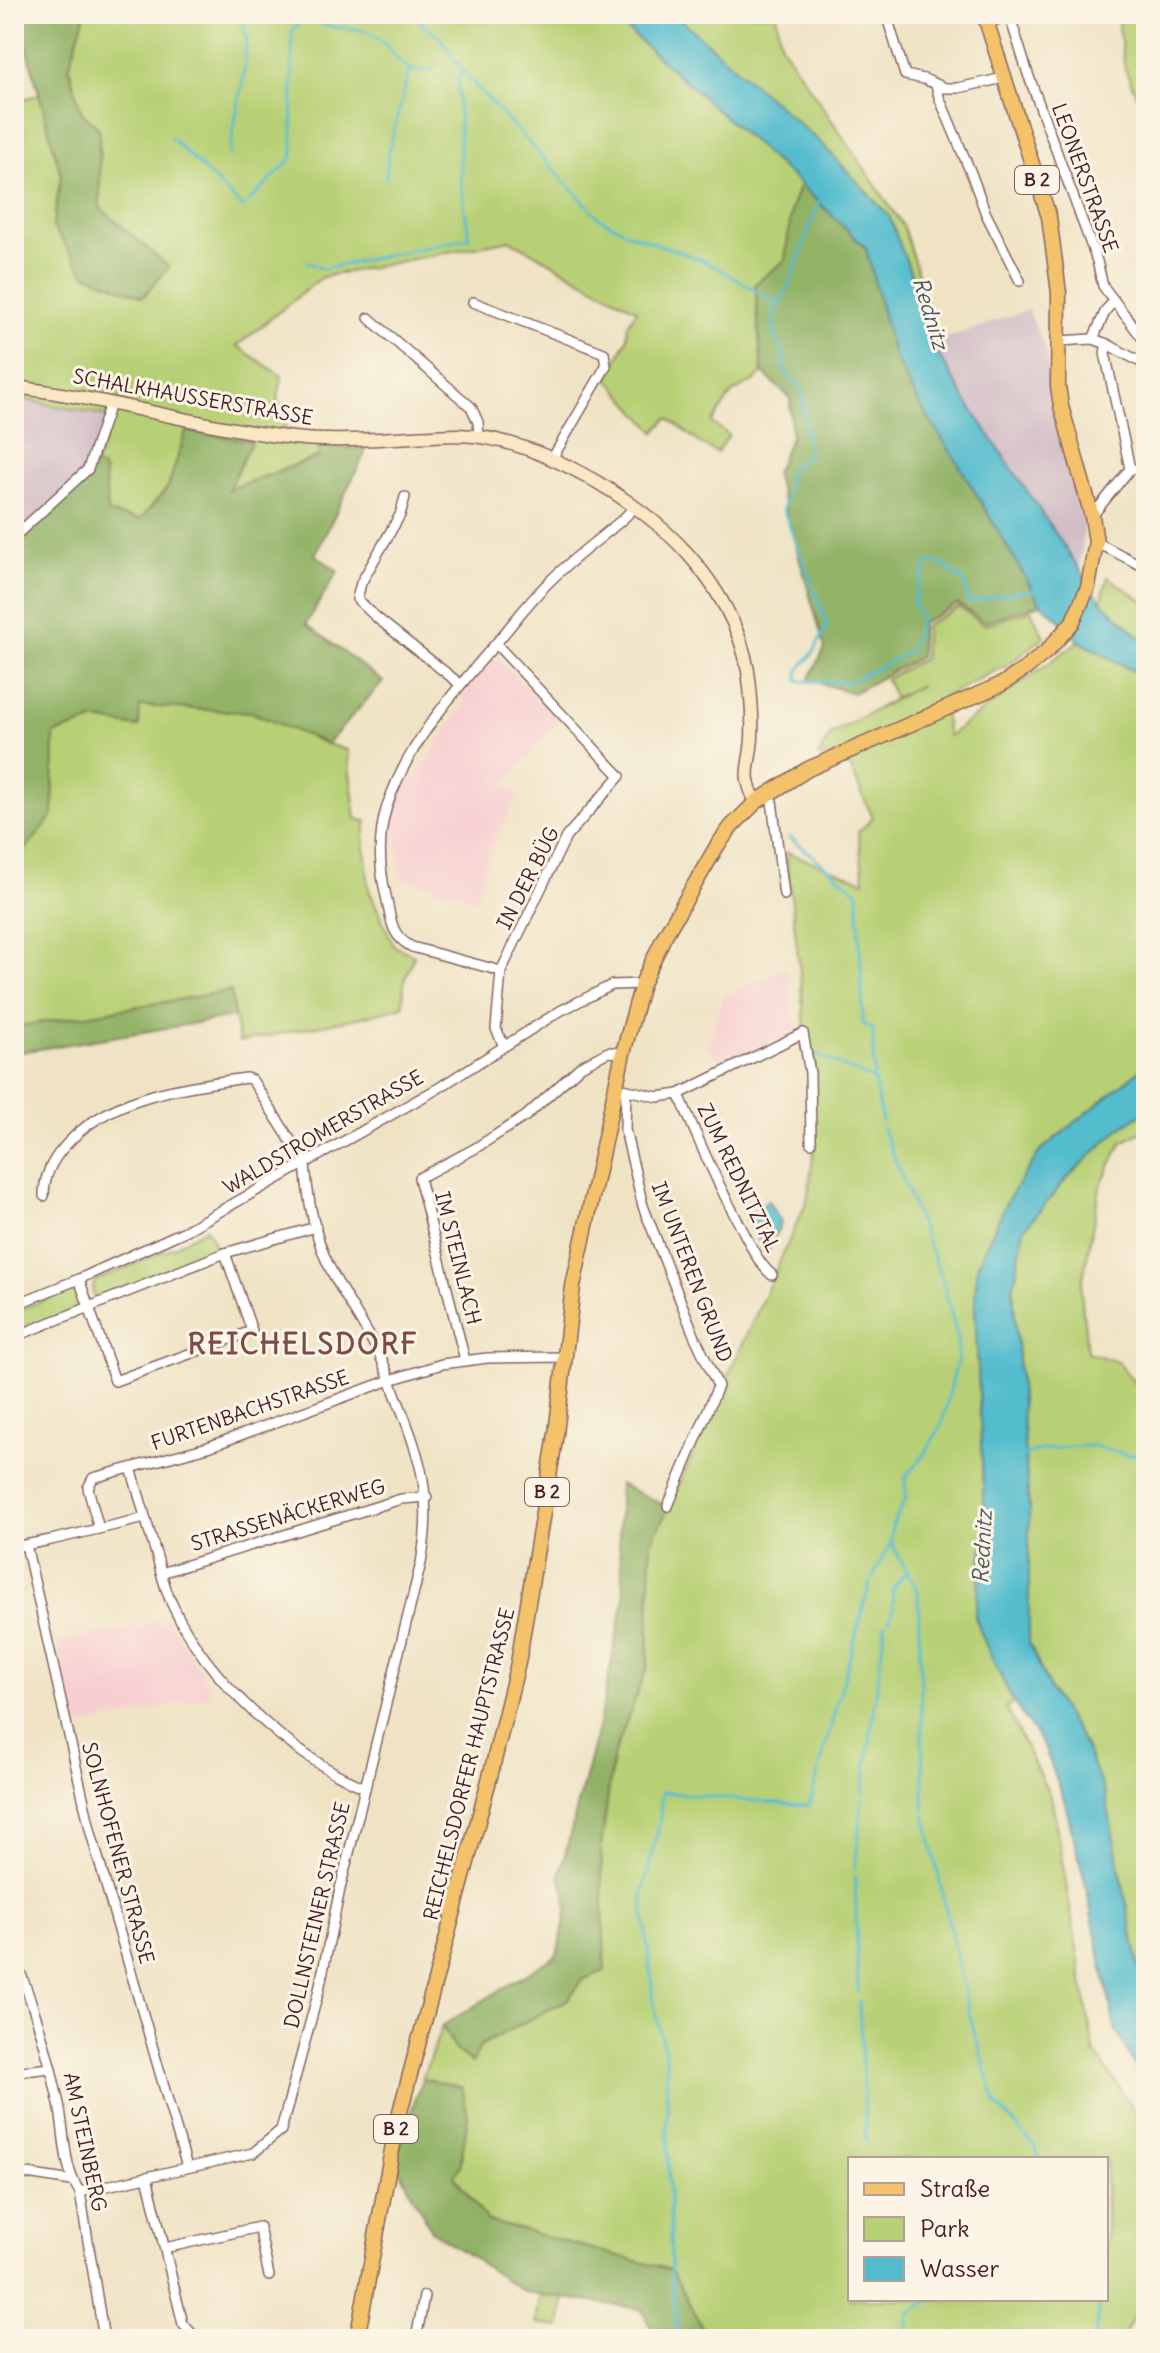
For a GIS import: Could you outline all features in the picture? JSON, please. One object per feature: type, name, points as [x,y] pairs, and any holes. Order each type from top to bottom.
[{"type":"main road","name":"B 2","points":[[985,19],[1049,217],[1059,293],[1058,386],[1092,516],[1095,550]]},
{"type":"main road","name":"SCHALKHAUSSERSTRASSE","points":[[17,387],[182,420],[296,438],[334,440],[479,436],[512,443],[552,459],[634,508],[687,553],[715,590],[738,635],[748,671],[752,726],[747,780],[762,798]]},
{"type":"main road","name":"REICHELSDORFER HAUPTSTRASSE","points":[[357,2339],[397,2123],[515,1676],[544,1513],[573,1286],[621,1089],[623,1053],[642,984],[674,918],[731,827],[762,798],[808,769],[1002,684],[1047,651],[1064,633],[1078,610],[1088,587],[1095,550]]},
{"type":"street","points":[[886,14],[905,75],[945,88],[1004,78]]},
{"type":"street","points":[[985,19],[1008,14]]},
{"type":"street","name":"LEONERSTRASSE","points":[[1008,14],[1097,261],[1103,286],[1146,343]]},
{"type":"street","points":[[936,85],[986,214],[1020,281]]},
{"type":"street","points":[[1093,339],[1106,310],[1114,301]]},
{"type":"street","points":[[473,302],[604,353],[606,366],[552,459]]},
{"type":"street","points":[[369,318],[471,407],[478,422],[479,436]]},
{"type":"street","points":[[1059,341],[1093,339],[1146,365]]},
{"type":"street","points":[[1107,344],[1105,353],[1130,469]]},
{"type":"street","points":[[14,373],[17,387]]},
{"type":"street","points":[[14,537],[88,469],[110,404]]},
{"type":"street","points":[[1092,516],[1130,469]]},
{"type":"street","points":[[1130,469],[1146,469]]},
{"type":"street","points":[[405,497],[400,515],[361,583],[357,599],[460,684]]},
{"type":"street","points":[[501,971],[412,947],[401,941],[393,928],[380,858],[387,807],[427,728],[460,684],[549,581],[634,508]]},
{"type":"street","points":[[1095,550],[1146,568]]},
{"type":"street","name":"IN DER BÜG","points":[[496,644],[620,776],[566,837],[501,971],[496,1029],[504,1046]]},
{"type":"street","points":[[762,798],[772,801],[784,895]]},
{"type":"street","name":"WALDSTROMERSTRASSE","points":[[14,1305],[185,1231],[437,1089],[560,1011],[612,985],[642,984]]},
{"type":"street","points":[[621,1089],[658,1097],[679,1094],[803,1033],[810,1073],[811,1143]]},
{"type":"street","name":"IM STEINLACH","points":[[465,1360],[419,1178],[474,1149],[526,1116],[581,1066],[608,1052],[623,1053]]},
{"type":"street","points":[[44,1196],[47,1173],[59,1152],[101,1115],[189,1086],[246,1078],[258,1087],[305,1163]]},
{"type":"street","name":"IM UNTEREN GRUND","points":[[621,1089],[625,1130],[643,1206],[694,1335],[718,1386],[668,1506]]},
{"type":"street","name":"ZUM REDNITZTAL","points":[[679,1094],[702,1151],[735,1217],[762,1267],[772,1275]]},
{"type":"street","name":"DOLLNSTEINER STRASSE","points":[[80,2192],[253,2153],[281,2130],[319,1990],[340,1889],[421,1563],[427,1526],[427,1497],[419,1455],[378,1351],[322,1249],[305,1163]]},
{"type":"street","points":[[14,1337],[225,1253],[316,1227]]},
{"type":"street","points":[[79,1279],[115,1381],[252,1331],[225,1253]]},
{"type":"street","name":"FURTENBACHSTRASSE","points":[[99,1529],[88,1488],[93,1478],[236,1438],[390,1380],[442,1364],[465,1360],[566,1357]]},
{"type":"street","points":[[131,1468],[171,1603],[187,1632],[227,1685],[286,1742],[319,1764],[365,1788]]},
{"type":"street","name":"STRASSENÄCKERWEG","points":[[161,1573],[401,1499],[427,1497]]},
{"type":"street","points":[[14,1547],[145,1518]]},
{"type":"street","name":"SOLNHOFENER STRASSE","points":[[26,1545],[91,1833],[187,2167]]},
{"type":"street","name":"AM STEINBERG","points":[[14,1957],[34,2006],[51,2068],[72,2181],[80,2192],[104,2339]]},
{"type":"street","points":[[14,2072],[51,2068]]},
{"type":"street","points":[[14,2172],[72,2181]]},
{"type":"street","points":[[147,2177],[183,2324],[195,2337]]},
{"type":"street","points":[[165,2248],[259,2227],[269,2276]]},
{"type":"street","points":[[416,2339],[424,2296]]},
{"type":"street","points":[[14,2336],[27,2339]]},
{"type":"shaded area","points":[[1028,310],[1046,351],[1054,418],[1085,520],[1079,572],[965,399],[932,343]]},
{"type":"shaded area","points":[[14,398],[113,418],[95,465],[14,546]]},
{"type":"shaded area","points":[[499,660],[560,721],[504,784],[519,794],[490,851],[476,899],[400,877],[396,837],[390,827],[409,776],[418,779],[466,702],[461,696],[493,661]]},
{"type":"shaded area","points":[[786,968],[796,1030],[719,1066],[708,1045],[723,997]]},
{"type":"shaded area","points":[[167,1620],[209,1685],[212,1696],[76,1728],[57,1643]]},
{"type":"green space","points":[[27,14],[85,14],[69,67],[81,112],[99,129],[100,208],[169,267],[143,297],[85,274],[53,227],[61,175],[19,19]]},
{"type":"green space","points":[[85,14],[610,14],[800,184],[792,207],[785,260],[755,284],[762,372],[757,379],[732,393],[712,423],[729,435],[717,453],[668,418],[655,432],[608,379],[627,339],[628,324],[637,310],[510,240],[322,277],[237,346],[282,376],[277,403],[289,408],[284,429],[319,446],[319,456],[227,490],[186,432],[168,487],[140,520],[108,513],[104,470],[95,465],[113,417],[14,398],[14,102],[40,94],[61,175],[53,228],[168,267],[100,208],[99,129],[81,112],[69,67]]},
{"type":"green space","points":[[674,14],[776,14],[781,45],[903,226],[939,342],[932,343],[915,284],[889,216],[824,146]]},
{"type":"green space","points":[[1130,14],[1139,14],[1146,29],[1146,117],[1125,69],[1118,24]]},
{"type":"green space","points":[[800,184],[866,249],[893,354],[920,405],[1041,604],[984,622],[958,604],[922,623],[920,657],[853,693],[809,680],[825,648],[775,473],[791,436],[790,398],[762,372],[755,284],[785,260],[792,207]]},
{"type":"green space","points":[[186,431],[252,441],[228,490],[319,457],[319,446],[367,449],[315,555],[338,571],[306,624],[383,682],[327,744],[251,712],[140,706],[139,727],[96,720],[54,734],[53,815],[14,864],[14,546],[95,465],[104,470],[108,513],[140,520],[168,487]]},
{"type":"green space","points":[[1108,577],[1146,603],[1146,643],[1101,601]]},
{"type":"green space","points":[[959,607],[984,625],[1031,610],[1044,637],[1011,663],[942,698],[948,736],[1079,641],[1146,678],[1146,1065],[1041,1150],[977,1266],[975,1305],[985,1529],[975,1617],[1014,1703],[1006,1707],[1052,1800],[1094,2051],[1146,2127],[1146,2292],[1122,2339],[709,2339],[670,2270],[488,2221],[454,2176],[462,2088],[422,2079],[442,2026],[456,2050],[481,2045],[567,2000],[584,1979],[604,1971],[601,1847],[613,1757],[648,1665],[651,1542],[807,1201],[815,1144],[786,852],[864,881],[858,832],[873,818],[848,762],[818,756],[831,734],[921,685],[894,698],[886,679],[923,659],[926,625]]},
{"type":"green space","points":[[139,706],[251,712],[347,750],[356,819],[367,821],[364,836],[369,890],[394,946],[414,955],[404,983],[403,1006],[239,1042],[230,991],[14,1027],[14,864],[53,815],[54,734],[96,720],[139,727]]},
{"type":"green space","points":[[231,991],[234,1017],[14,1053],[14,1027]]},
{"type":"green space","points":[[1146,1111],[1146,1130],[1122,1142],[1100,1186],[1081,1290],[1087,1352],[1118,1362],[1146,1397],[1146,2005],[1105,1793],[1081,1738],[1051,1692],[1029,1643],[1029,1510],[1013,1290],[1024,1229],[1068,1177],[1121,1127]]},
{"type":"green space","points":[[206,1228],[218,1251],[96,1301],[92,1290],[95,1281],[174,1247]]},
{"type":"green space","points":[[67,1291],[78,1293],[83,1307],[14,1334],[14,1312]]},
{"type":"green space","points":[[619,1484],[669,1507],[651,1542],[648,1665],[613,1757],[601,1847],[605,1971],[584,1979],[567,2000],[481,2045],[472,2063],[456,2050],[442,2026],[557,1955],[568,1908],[560,1873],[599,1724],[625,1596],[619,1546]]},
{"type":"green space","points":[[422,2079],[462,2087],[468,2116],[460,2167],[454,2176],[488,2221],[671,2270],[709,2339],[658,2339],[641,2309],[524,2292],[431,2230],[395,2161]]},
{"type":"green space","points":[[540,2295],[564,2298],[560,2327],[536,2324]]},
{"type":"water","points":[[610,14],[674,14],[824,146],[889,216],[915,284],[932,343],[965,399],[1101,601],[1146,643],[1146,678],[1079,641],[1041,604],[920,405],[893,354],[866,248],[800,184]]},
{"type":"water","points":[[1146,1065],[1146,1111],[1121,1127],[1068,1177],[1024,1229],[1013,1290],[1029,1510],[1029,1643],[1051,1692],[1081,1738],[1105,1793],[1146,2005],[1146,2088],[1115,2028],[1085,1882],[1064,1799],[1044,1746],[1014,1703],[975,1617],[985,1529],[975,1305],[977,1266],[1007,1201],[1041,1150]]},
{"type":"water","points":[[768,1201],[781,1222],[767,1255],[746,1219]]},
{"type":"waterway","points":[[147,20],[158,14]]},
{"type":"waterway","points":[[229,155],[247,39],[240,14]]},
{"type":"waterway","points":[[248,203],[293,155],[292,31],[306,14]]},
{"type":"waterway","points":[[313,14],[316,22],[323,25],[371,33],[406,68],[424,71],[436,67]]},
{"type":"waterway","points":[[417,14],[423,25],[439,36],[463,72],[599,218],[630,234],[707,262],[779,304]]},
{"type":"waterway","points":[[386,178],[389,150],[409,71]]},
{"type":"waterway","points":[[307,262],[323,269],[469,238],[461,180],[458,83],[463,72]]},
{"type":"waterway","points":[[171,138],[244,206]]},
{"type":"waterway","points":[[819,202],[788,288],[774,312],[775,336],[782,349],[785,371],[802,389],[808,456],[791,468],[783,509],[827,624],[815,650],[799,670],[798,681],[850,682],[909,652],[921,618],[913,603],[927,563],[943,564],[965,583],[968,603],[1019,591],[1034,591]]},
{"type":"waterway","points":[[789,837],[858,892],[863,1024],[873,1029],[874,1080],[882,1121]]},
{"type":"waterway","points":[[815,1054],[874,1080]]},
{"type":"waterway","points":[[873,1577],[891,1542],[892,1526],[906,1498],[905,1477],[922,1458],[942,1424],[958,1357],[957,1335],[943,1282],[883,1129]]},
{"type":"waterway","points":[[1021,1457],[1040,1450],[1079,1446],[1094,1446],[1127,1455],[1146,1453]]},
{"type":"waterway","points":[[891,1542],[918,1592],[921,1695]]},
{"type":"waterway","points":[[889,1620],[893,1611],[893,1589],[907,1571]]},
{"type":"waterway","points":[[678,2339],[671,2270],[666,2058],[655,2010],[642,1896],[660,1820],[662,1792],[809,1806],[870,1583]]},
{"type":"waterway","points":[[863,1793],[885,1625]]},
{"type":"waterway","points":[[921,1700],[924,1810]]},
{"type":"waterway","points":[[855,1869],[862,1800]]},
{"type":"waterway","points":[[925,1815],[970,2018],[996,2103],[1034,2146],[1039,2157]]},
{"type":"waterway","points":[[855,1876],[858,1991]]},
{"type":"waterway","points":[[859,2001],[866,2141]]},
{"type":"waterway","points":[[906,2339],[909,2313],[928,2301]]},
{"type":"waterway","points":[[1095,2339],[1099,2301]]},
{"type":"district","name":"REICHELSDORF","points":[[303,1344]]},
{"type":"water label","name":"Rednitz","points":[[931,313]]},
{"type":"water label","name":"Rednitz","points":[[982,1547]]}]
